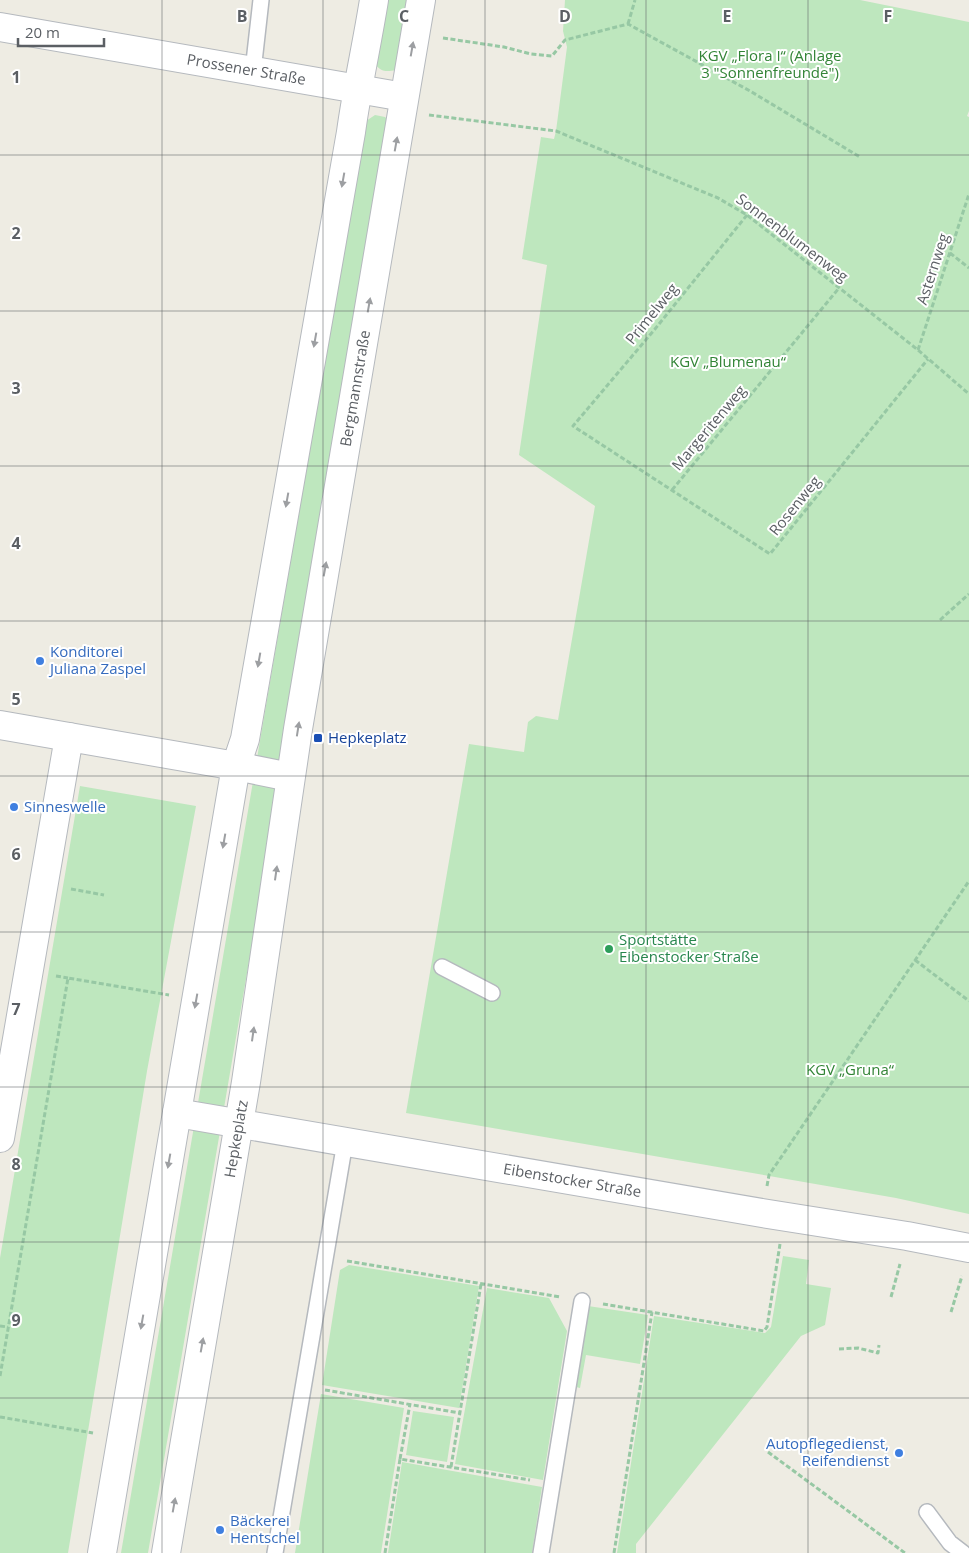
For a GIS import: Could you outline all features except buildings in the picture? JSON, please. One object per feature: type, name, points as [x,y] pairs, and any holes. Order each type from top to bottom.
[{"type":"street","points":[[102,1553],[236,766],[245,739],[374,0]]},
{"type":"street","name":"Bergmannstraße","points":[[290,777],[421,0]]},
{"type":"street","name":"Prossener Straße","points":[[0,27],[357,89],[402,104]]},
{"type":"street","points":[[0,725],[290,777]]},
{"type":"street","points":[[0,1138],[68,737]]},
{"type":"street","name":"Hepkeplatz","points":[[166,1553],[239,1124],[290,777]]},
{"type":"street","name":"Eibenstocker Straße","points":[[177,1113],[907,1236],[966,1258]]},
{"type":"lane","points":[[253,71],[261,0]]},
{"type":"lane","points":[[442,967],[492,993]]},
{"type":"lane","points":[[275,1553],[346,1142]]},
{"type":"lane","points":[[541,1553],[582,1301]]},
{"type":"lane","points":[[927,1512],[950,1543],[963,1553]]},
{"type":"path","points":[[628,24],[635,0]]},
{"type":"path","points":[[415,34],[552,56],[565,40],[628,24],[750,91],[860,157]]},
{"type":"path","name":"Sonnenblumenweg","points":[[402,104],[556,131],[718,198],[746,215],[918,350],[969,394]]},
{"type":"path","name":"Asternweg","points":[[918,350],[969,194]]},
{"type":"path","name":"Primelweg","points":[[573,426],[655,329],[746,215]]},
{"type":"path","points":[[950,253],[969,268]]},
{"type":"path","name":"Margeritenweg","points":[[672,490],[839,288]]},
{"type":"path","name":"Rosenweg","points":[[573,426],[770,554],[928,359]]},
{"type":"path","points":[[940,620],[969,594]]},
{"type":"path","points":[[762,1213],[769,1175],[969,881]]},
{"type":"path","points":[[915,960],[969,1001]]},
{"type":"path","points":[[0,1376],[68,978],[196,1000]]},
{"type":"path","points":[[891,1297],[907,1236]]},
{"type":"path","points":[[951,1312],[966,1258]]},
{"type":"path","points":[[451,1467],[481,1284]]},
{"type":"path","points":[[614,1553],[652,1312]]},
{"type":"path","points":[[0,1326],[8,1327]]},
{"type":"path","points":[[839,1349],[858,1348],[878,1353],[879,1345]]},
{"type":"path","points":[[304,1386],[460,1412]]},
{"type":"path","points":[[385,1553],[410,1404]]},
{"type":"path","points":[[0,1417],[122,1438]]},
{"type":"path","points":[[768,1452],[905,1553]]},
{"type":"path","points":[[400,1458],[552,1484]]},
{"type":"green space","points":[[383,0],[412,0],[396,70],[389,71],[382,70],[375,64]]},
{"type":"green space","points":[[565,0],[860,0],[969,22],[969,111],[967,116],[969,117],[969,1214],[896,1198],[406,1113],[469,744],[524,752],[528,722],[536,716],[558,720],[595,506],[519,455],[547,265],[522,259],[541,137],[554,139],[556,131],[567,47],[563,31]]},
{"type":"green space","points":[[375,115],[385,117],[392,124],[148,1553],[121,1553],[366,121]]},
{"type":"green space","points":[[80,786],[196,806],[147,1071],[68,1553],[0,1553],[0,1258]]},
{"type":"green space","points":[[783,1256],[809,1260],[806,1284],[831,1288],[825,1325],[801,1336],[636,1544],[636,1553],[617,1553],[654,1316],[765,1333],[771,1327]]},
{"type":"green space","points":[[349,1265],[479,1286],[459,1408],[322,1385],[340,1270]]},
{"type":"green space","points":[[487,1288],[549,1298],[567,1331],[543,1480],[455,1464]]},
{"type":"green space","points":[[588,1306],[648,1315],[640,1364],[586,1355],[580,1388],[576,1387]]},
{"type":"green space","points":[[321,1394],[404,1408],[381,1553],[295,1553]]},
{"type":"green space","points":[[413,1411],[454,1417],[447,1462],[406,1455]]},
{"type":"green space","points":[[402,1462],[542,1487],[532,1553],[388,1553]]},
{"type":"place","name":"Konditorei Juliana Zaspel","points":[[40,661]]},
{"type":"place","name":"Hepkeplatz","points":[[318,738]]},
{"type":"place","name":"Sinneswelle","points":[[14,807]]},
{"type":"place","name":"Sportstätte Eibenstocker Straße","points":[[609,949]]},
{"type":"place","name":"Autopflegedienst, Reifendienst","points":[[899,1453]]},
{"type":"place","name":"Bäckerei Hentschel","points":[[220,1530]]},
{"type":"park label","name":"KGV „Flora I“ (Anlage 3 \"Sonnenfreunde\")","points":[[770,64]]},
{"type":"park label","name":"KGV „Blumenau“","points":[[728,362]]},
{"type":"park label","name":"KGV „Gruna“","points":[[850,1070]]}]
